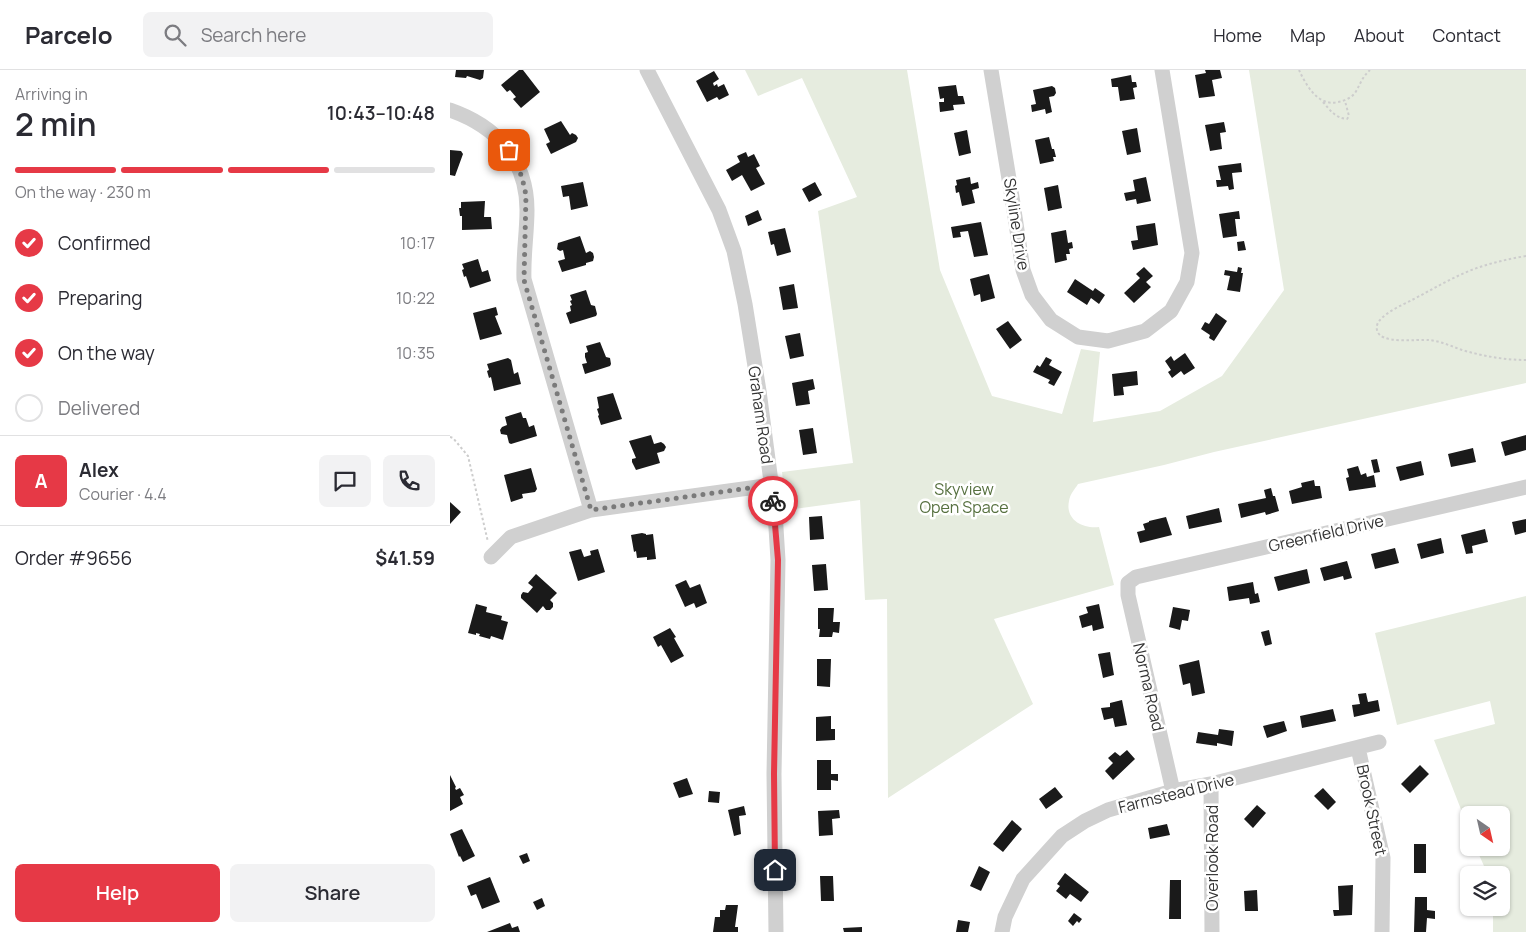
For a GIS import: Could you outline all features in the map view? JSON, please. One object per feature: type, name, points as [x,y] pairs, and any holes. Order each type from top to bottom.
[{"type":"street","name":"Graham Road","points":[[647,70],[719,210],[734,251],[756,372],[771,485],[778,560],[774,774],[776,932]]},
{"type":"street","name":"Skyline Drive","points":[[991,70],[1023,270],[1032,295],[1051,320],[1078,337],[1108,341],[1145,331],[1171,311],[1187,282],[1192,253],[1162,70]]},
{"type":"street","points":[[450,110],[467,116],[496,136],[509,150],[522,177],[527,211],[524,280],[591,510]]},
{"type":"street","points":[[492,557],[511,537],[591,510],[771,485]]},
{"type":"street","name":"Greenfield Drive","points":[[1128,582],[1136,577],[1526,487]]},
{"type":"street","name":"Norma Road","points":[[1128,582],[1128,595],[1173,791]]},
{"type":"street","name":"Farmstead Drive","points":[[1002,932],[1005,917],[1023,879],[1062,836],[1085,820],[1108,810],[1173,791],[1211,784],[1379,742]]},
{"type":"street","name":"Brook Street","points":[[1358,748],[1383,858],[1382,932]]},
{"type":"street","name":"Overlook Road","points":[[1211,784],[1212,932]]},
{"type":"path","points":[[1299,70],[1316,98],[1331,104],[1344,100],[1354,94],[1363,76],[1370,70]]},
{"type":"path","points":[[1322,100],[1333,113],[1340,118],[1346,119],[1349,116],[1344,100]]},
{"type":"path","points":[[1526,256],[1487,265],[1442,284],[1386,314],[1378,321],[1376,326],[1380,336],[1390,340],[1433,340],[1486,356],[1526,360]]},
{"type":"path","points":[[450,437],[468,456],[492,557]]},
{"type":"green space","name":"Skyview Open Space","points":[[745,70],[907,70],[940,270],[992,396],[1062,414],[1081,349],[1100,352],[1093,422],[1160,411],[1222,376],[1284,290],[1249,70],[1526,70],[1526,383],[1078,484],[1071,494],[1068,508],[1076,522],[1081,525],[1099,527],[1114,585],[994,619],[1033,704],[888,798],[887,599],[865,600],[860,500],[787,510],[782,472],[853,463],[818,211],[857,197],[802,78],[758,96]]},
{"type":"green space","points":[[1526,596],[1526,932],[1493,932],[1493,916],[1510,916],[1510,866],[1484,866],[1480,856],[1510,856],[1510,806],[1460,807],[1434,740],[1495,724],[1490,701],[1397,725],[1375,633]]},
{"type":"building","points":[[456,70],[484,70],[483,78],[480,80],[467,76],[466,78],[455,77]]},
{"type":"building","points":[[519,70],[523,70],[540,92],[521,108],[513,99],[516,97],[510,90],[507,92],[501,85]]},
{"type":"building","points":[[1205,70],[1220,70],[1222,78],[1212,80],[1215,96],[1199,98],[1195,75],[1206,73]]},
{"type":"building","points":[[714,71],[719,79],[713,83],[714,86],[717,84],[718,87],[724,84],[729,95],[719,100],[717,97],[707,102],[696,81]]},
{"type":"building","points":[[1131,75],[1132,82],[1136,82],[1137,87],[1133,88],[1135,99],[1120,101],[1118,87],[1112,87],[1111,79]]},
{"type":"building","points":[[956,85],[958,96],[963,96],[965,104],[953,105],[954,110],[940,112],[939,102],[944,102],[944,98],[940,99],[938,87]]},
{"type":"building","points":[[1052,86],[1055,88],[1056,93],[1054,96],[1049,97],[1052,112],[1046,114],[1045,109],[1032,112],[1031,105],[1036,104],[1033,90]]},
{"type":"building","points":[[561,121],[570,135],[572,133],[578,138],[576,142],[551,154],[546,144],[550,142],[544,129]]},
{"type":"building","points":[[1224,122],[1226,132],[1220,133],[1222,149],[1210,151],[1205,125]]},
{"type":"building","points":[[1137,128],[1141,152],[1127,155],[1122,131]]},
{"type":"building","points":[[967,130],[971,153],[959,156],[954,133]]},
{"type":"building","points":[[1049,137],[1056,157],[1053,157],[1054,161],[1040,164],[1035,140]]},
{"type":"building","points":[[450,150],[461,151],[463,154],[455,176],[450,175]]},
{"type":"building","points":[[746,152],[748,157],[754,154],[760,166],[756,168],[765,184],[751,191],[742,175],[732,181],[726,170],[740,162],[737,156]]},
{"type":"building","points":[[1241,163],[1242,172],[1232,173],[1234,189],[1229,190],[1228,186],[1217,187],[1216,180],[1221,180],[1218,166]]},
{"type":"building","points":[[970,177],[971,184],[978,182],[979,188],[972,190],[975,203],[962,206],[959,192],[956,193],[956,180]]},
{"type":"building","points":[[1146,177],[1151,201],[1137,204],[1136,199],[1126,201],[1124,193],[1135,191],[1133,180]]},
{"type":"building","points":[[583,182],[588,206],[571,210],[569,196],[563,197],[561,186]]},
{"type":"building","points":[[815,182],[822,195],[809,202],[802,189]]},
{"type":"building","points":[[1058,185],[1062,208],[1048,211],[1044,188]]},
{"type":"building","points":[[485,201],[484,217],[491,217],[492,229],[462,230],[462,216],[460,216],[459,208],[461,208],[461,202]]},
{"type":"building","points":[[758,210],[762,220],[748,226],[745,216]]},
{"type":"building","points":[[1239,211],[1240,219],[1235,219],[1237,236],[1223,238],[1219,214]]},
{"type":"building","points":[[981,222],[988,255],[974,257],[968,231],[960,232],[961,237],[953,238],[951,227]]},
{"type":"building","points":[[1155,223],[1158,245],[1133,250],[1131,241],[1138,240],[1136,226]]},
{"type":"building","points":[[785,228],[791,252],[777,256],[774,244],[771,245],[768,232]]},
{"type":"building","points":[[1066,230],[1068,243],[1072,242],[1073,248],[1069,249],[1070,254],[1066,254],[1067,260],[1055,263],[1051,233]]},
{"type":"building","points":[[580,236],[586,253],[590,251],[593,253],[593,261],[562,272],[558,261],[565,259],[563,250],[557,249],[558,243]]},
{"type":"building","points":[[1244,241],[1246,250],[1238,251],[1237,242]]},
{"type":"building","points":[[478,259],[482,272],[488,270],[491,281],[470,288],[466,276],[464,277],[462,264]]},
{"type":"building","points":[[1144,267],[1153,276],[1146,282],[1151,287],[1134,303],[1124,293],[1140,278],[1136,274]]},
{"type":"building","points":[[1238,267],[1242,268],[1241,273],[1243,273],[1240,292],[1227,290],[1230,276],[1224,275],[1225,270],[1237,272]]},
{"type":"building","points":[[989,274],[995,298],[981,302],[980,294],[974,296],[970,279]]},
{"type":"building","points":[[1075,279],[1093,291],[1095,288],[1105,295],[1099,304],[1091,298],[1087,305],[1067,292]]},
{"type":"building","points":[[794,284],[798,308],[783,310],[779,287]]},
{"type":"building","points":[[586,290],[591,305],[595,306],[597,314],[596,316],[570,324],[566,313],[571,311],[570,306],[572,305],[570,301],[572,300],[570,295]]},
{"type":"building","points":[[496,307],[498,315],[495,316],[502,334],[480,340],[473,313]]},
{"type":"building","points":[[1216,313],[1227,321],[1214,341],[1209,338],[1210,335],[1201,329],[1205,322],[1209,324]]},
{"type":"building","points":[[1008,321],[1022,340],[1010,349],[996,329]]},
{"type":"building","points":[[800,333],[804,356],[790,359],[785,336]]},
{"type":"building","points":[[600,342],[606,357],[610,358],[611,364],[610,366],[585,374],[582,364],[587,363],[585,353],[588,352],[586,346]]},
{"type":"building","points":[[1185,353],[1195,368],[1184,375],[1181,371],[1172,378],[1168,372],[1171,370],[1165,361],[1171,356],[1174,361]]},
{"type":"building","points":[[1046,357],[1052,360],[1049,365],[1062,372],[1054,386],[1048,383],[1050,380],[1033,372],[1037,365],[1040,367]]},
{"type":"building","points":[[508,358],[511,360],[514,374],[518,372],[521,384],[494,391],[491,377],[489,378],[487,371],[489,370],[487,364]]},
{"type":"building","points":[[1137,371],[1138,385],[1123,387],[1124,395],[1114,396],[1112,374]]},
{"type":"building","points":[[813,379],[815,389],[808,391],[810,404],[796,406],[792,383]]},
{"type":"building","points":[[613,393],[622,419],[601,425],[597,409],[599,408],[597,397]]},
{"type":"building","points":[[521,412],[523,418],[526,418],[529,427],[534,425],[537,436],[511,444],[507,435],[501,434],[500,430],[507,425],[505,417]]},
{"type":"building","points":[[813,428],[817,453],[803,455],[799,430]]},
{"type":"building","points":[[651,435],[654,444],[661,442],[666,447],[664,451],[657,453],[660,463],[636,470],[632,459],[636,458],[629,441]]},
{"type":"building","points":[[1526,435],[1526,450],[1505,456],[1501,442]]},
{"type":"building","points":[[1473,448],[1476,462],[1451,467],[1448,454]]},
{"type":"building","points":[[1377,459],[1380,472],[1374,473],[1371,460]]},
{"type":"building","points":[[1421,461],[1424,475],[1400,481],[1396,467]]},
{"type":"building","points":[[1358,466],[1361,475],[1366,473],[1367,477],[1374,475],[1376,487],[1349,491],[1346,478],[1349,477],[1347,469]]},
{"type":"building","points":[[531,468],[537,489],[535,492],[522,494],[523,498],[511,502],[504,475]]},
{"type":"building","points":[[1314,480],[1315,486],[1320,486],[1322,498],[1292,504],[1289,491],[1302,487],[1301,483]]},
{"type":"building","points":[[1271,488],[1279,511],[1266,515],[1265,512],[1241,518],[1238,504],[1266,498],[1264,490]]},
{"type":"building","points":[[450,502],[461,512],[450,524]]},
{"type":"building","points":[[1219,508],[1222,522],[1189,529],[1186,516]]},
{"type":"building","points":[[822,516],[824,539],[810,540],[809,517]]},
{"type":"building","points":[[1166,517],[1172,535],[1140,543],[1137,532],[1145,530],[1143,524]]},
{"type":"building","points":[[1526,519],[1526,532],[1515,535],[1512,522]]},
{"type":"building","points":[[1485,529],[1488,542],[1472,546],[1473,553],[1466,554],[1461,535]]},
{"type":"building","points":[[642,533],[646,535],[653,534],[656,559],[647,560],[647,557],[637,558],[631,535]]},
{"type":"building","points":[[1441,538],[1444,553],[1421,559],[1417,544]]},
{"type":"building","points":[[1395,548],[1399,563],[1375,569],[1371,554]]},
{"type":"building","points":[[581,549],[584,557],[591,555],[590,551],[598,549],[605,572],[578,581],[569,552]]},
{"type":"building","points":[[1347,561],[1352,578],[1344,580],[1343,576],[1324,581],[1320,568]]},
{"type":"building","points":[[826,564],[828,590],[814,591],[812,565]]},
{"type":"building","points":[[1307,569],[1310,583],[1278,591],[1274,577]]},
{"type":"building","points":[[536,574],[557,593],[550,600],[553,603],[553,607],[550,610],[546,610],[543,606],[537,613],[521,598],[523,592],[528,593],[533,587],[528,583]]},
{"type":"building","points":[[686,580],[690,588],[700,584],[707,603],[696,608],[694,603],[685,607],[675,585]]},
{"type":"building","points":[[1253,582],[1255,594],[1258,593],[1260,602],[1250,604],[1249,598],[1229,601],[1227,587]]},
{"type":"building","points":[[476,604],[487,607],[486,612],[502,616],[501,620],[508,622],[503,640],[491,636],[490,639],[479,636],[480,634],[476,633],[476,635],[468,633]]},
{"type":"building","points":[[1099,604],[1104,628],[1093,631],[1092,625],[1082,628],[1079,616],[1088,613],[1086,607]]},
{"type":"building","points":[[1173,607],[1190,610],[1188,621],[1182,620],[1180,630],[1169,627]]},
{"type":"building","points":[[818,608],[834,608],[833,622],[840,622],[839,633],[833,632],[832,637],[819,637]]},
{"type":"building","points":[[670,628],[684,656],[671,663],[661,645],[658,647],[653,637]]},
{"type":"building","points":[[1269,630],[1272,644],[1265,646],[1261,632]]},
{"type":"building","points":[[1110,652],[1114,675],[1103,678],[1098,654]]},
{"type":"building","points":[[817,659],[831,659],[830,687],[817,686]]},
{"type":"building","points":[[1199,660],[1205,693],[1192,696],[1190,683],[1183,685],[1179,665]]},
{"type":"building","points":[[1366,693],[1368,702],[1378,700],[1380,711],[1354,717],[1352,705],[1360,704],[1358,694]]},
{"type":"building","points":[[1122,700],[1127,725],[1115,727],[1113,718],[1104,720],[1101,708],[1110,707],[1110,703]]},
{"type":"building","points":[[1333,709],[1336,721],[1302,728],[1300,716]]},
{"type":"building","points":[[831,716],[831,729],[835,729],[835,740],[816,741],[816,717]]},
{"type":"building","points":[[1284,721],[1287,731],[1267,738],[1263,726]]},
{"type":"building","points":[[1219,729],[1234,731],[1232,746],[1217,743],[1217,746],[1196,743],[1198,732],[1218,735]]},
{"type":"building","points":[[1127,750],[1135,759],[1113,780],[1105,771],[1113,763],[1108,758],[1115,752],[1120,756]]},
{"type":"building","points":[[817,760],[831,760],[831,774],[838,774],[838,781],[831,780],[831,790],[817,790]]},
{"type":"building","points":[[1420,765],[1429,774],[1410,793],[1401,784]]},
{"type":"building","points":[[450,775],[456,790],[460,788],[464,795],[460,797],[463,804],[450,811]]},
{"type":"building","points":[[687,778],[693,794],[679,798],[673,783]]},
{"type":"building","points":[[1055,787],[1063,797],[1046,809],[1039,799]]},
{"type":"building","points":[[1323,788],[1336,802],[1328,810],[1314,796]]},
{"type":"building","points":[[709,791],[720,792],[719,803],[708,802]]},
{"type":"building","points":[[1257,805],[1266,813],[1253,828],[1244,819]]},
{"type":"building","points":[[744,806],[746,815],[739,816],[741,834],[734,836],[728,810]]},
{"type":"building","points":[[839,810],[840,818],[832,819],[833,835],[819,836],[818,811]]},
{"type":"building","points":[[1012,820],[1022,829],[1003,852],[993,844]]},
{"type":"building","points":[[1167,824],[1170,835],[1150,839],[1148,828]]},
{"type":"building","points":[[462,829],[475,856],[463,862],[459,857],[450,834]]},
{"type":"building","points":[[1414,844],[1426,844],[1426,873],[1414,873]]},
{"type":"building","points":[[527,853],[530,861],[523,864],[519,856]]},
{"type":"building","points":[[979,866],[990,872],[981,891],[970,886]]},
{"type":"building","points":[[1065,873],[1089,892],[1081,902],[1070,894],[1066,899],[1056,891],[1060,886],[1057,884]]},
{"type":"building","points":[[820,876],[833,876],[834,901],[821,901]]},
{"type":"building","points":[[490,877],[500,902],[482,909],[476,894],[471,896],[467,886]]},
{"type":"building","points":[[1170,880],[1181,880],[1181,919],[1169,919]]},
{"type":"building","points":[[1353,885],[1352,915],[1334,916],[1333,910],[1339,910],[1338,886]]},
{"type":"building","points":[[1257,890],[1258,911],[1245,911],[1244,891]]},
{"type":"building","points":[[1415,897],[1427,897],[1427,910],[1435,911],[1435,919],[1427,918],[1426,932],[1414,932]]},
{"type":"building","points":[[542,898],[545,906],[537,910],[533,902]]},
{"type":"building","points":[[726,905],[738,905],[735,927],[738,927],[738,932],[713,932],[715,917],[720,917],[720,910],[725,910]]},
{"type":"building","points":[[1074,913],[1082,919],[1073,926],[1068,921]]},
{"type":"building","points":[[958,920],[970,922],[968,932],[956,932]]},
{"type":"building","points":[[510,923],[512,928],[518,926],[520,932],[487,932]]},
{"type":"building","points":[[862,927],[862,932],[844,932],[843,928]]},
{"type":"way so far","points":[[509,150],[522,177],[526,195],[524,280],[591,510],[771,485],[773,501]]},
{"type":"route","points":[[773,501],[778,560],[774,774],[775,870]]}]
